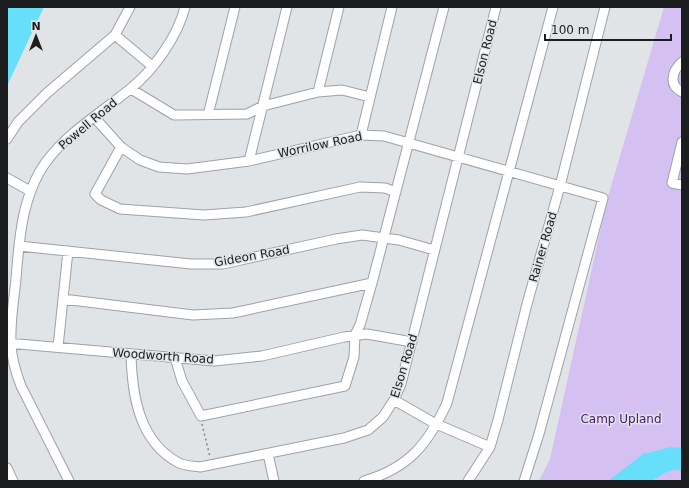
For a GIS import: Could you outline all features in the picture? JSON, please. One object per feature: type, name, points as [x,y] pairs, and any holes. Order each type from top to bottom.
[{"type":"street","points":[[7,139],[18,122],[47,93],[115,35],[130,7]]},
{"type":"street","name":"Powell Road","points":[[69,481],[21,386],[15,370],[9,343],[19,246],[30,190],[45,163],[62,143],[142,79],[172,41],[185,7]]},
{"type":"street","points":[[208,116],[235,7]]},
{"type":"street","points":[[250,161],[287,7]]},
{"type":"street","points":[[318,92],[339,7]]},
{"type":"street","points":[[361,135],[392,7]]},
{"type":"street","points":[[175,358],[182,381],[201,416],[345,386],[354,357],[356,336],[372,283],[410,142],[444,7]]},
{"type":"street","name":"Elson Road","points":[[131,354],[134,400],[150,438],[163,453],[181,464],[200,467],[344,438],[368,430],[383,417],[394,400],[401,384],[434,250],[460,156],[496,7]]},
{"type":"street","points":[[364,481],[385,475],[397,468],[414,454],[429,438],[438,424],[447,403],[554,7]]},
{"type":"street","name":"Rainer Road","points":[[468,481],[490,447],[527,304],[560,186],[605,7]]},
{"type":"street","points":[[115,35],[152,66]]},
{"type":"street","points":[[682,62],[676,68],[673,75],[674,84],[682,92]]},
{"type":"street","points":[[131,89],[174,115],[208,116],[247,114],[263,106],[318,92],[342,90],[370,97]]},
{"type":"street","name":"Worrilow Road","points":[[94,117],[121,147],[140,160],[159,167],[187,169],[250,161],[361,135],[384,136],[460,156],[603,198],[539,434],[524,481]]},
{"type":"street","points":[[682,142],[672,183],[682,185]]},
{"type":"street","points":[[121,147],[95,194],[101,200],[120,209],[154,213],[221,215],[246,212],[360,187],[385,188],[396,192]]},
{"type":"street","points":[[7,178],[30,190]]},
{"type":"street","name":"Gideon Road","points":[[19,246],[191,264],[223,264],[336,239],[362,235],[384,237],[434,250]]},
{"type":"street","points":[[58,347],[68,251]]},
{"type":"street","points":[[63,299],[193,314],[233,313],[364,283],[372,283]]},
{"type":"street","name":"Woodworth Road","points":[[9,343],[214,361],[262,356],[367,334],[412,342]]},
{"type":"street","points":[[394,400],[438,424],[490,447]]},
{"type":"street","points":[[268,454],[274,481]]},
{"type":"street","points":[[7,468],[13,481]]},
{"type":"path","points":[[201,416],[212,465]]},
{"type":"green space","name":"Camp Upland","points":[[664,7],[682,7],[682,481],[539,481],[550,459],[607,200]]},
{"type":"water","points":[[9,7],[44,7],[7,86],[7,12]]},
{"type":"water","points":[[671,447],[682,448],[682,470],[671,470],[654,480],[646,482],[608,481],[643,454]]}]
